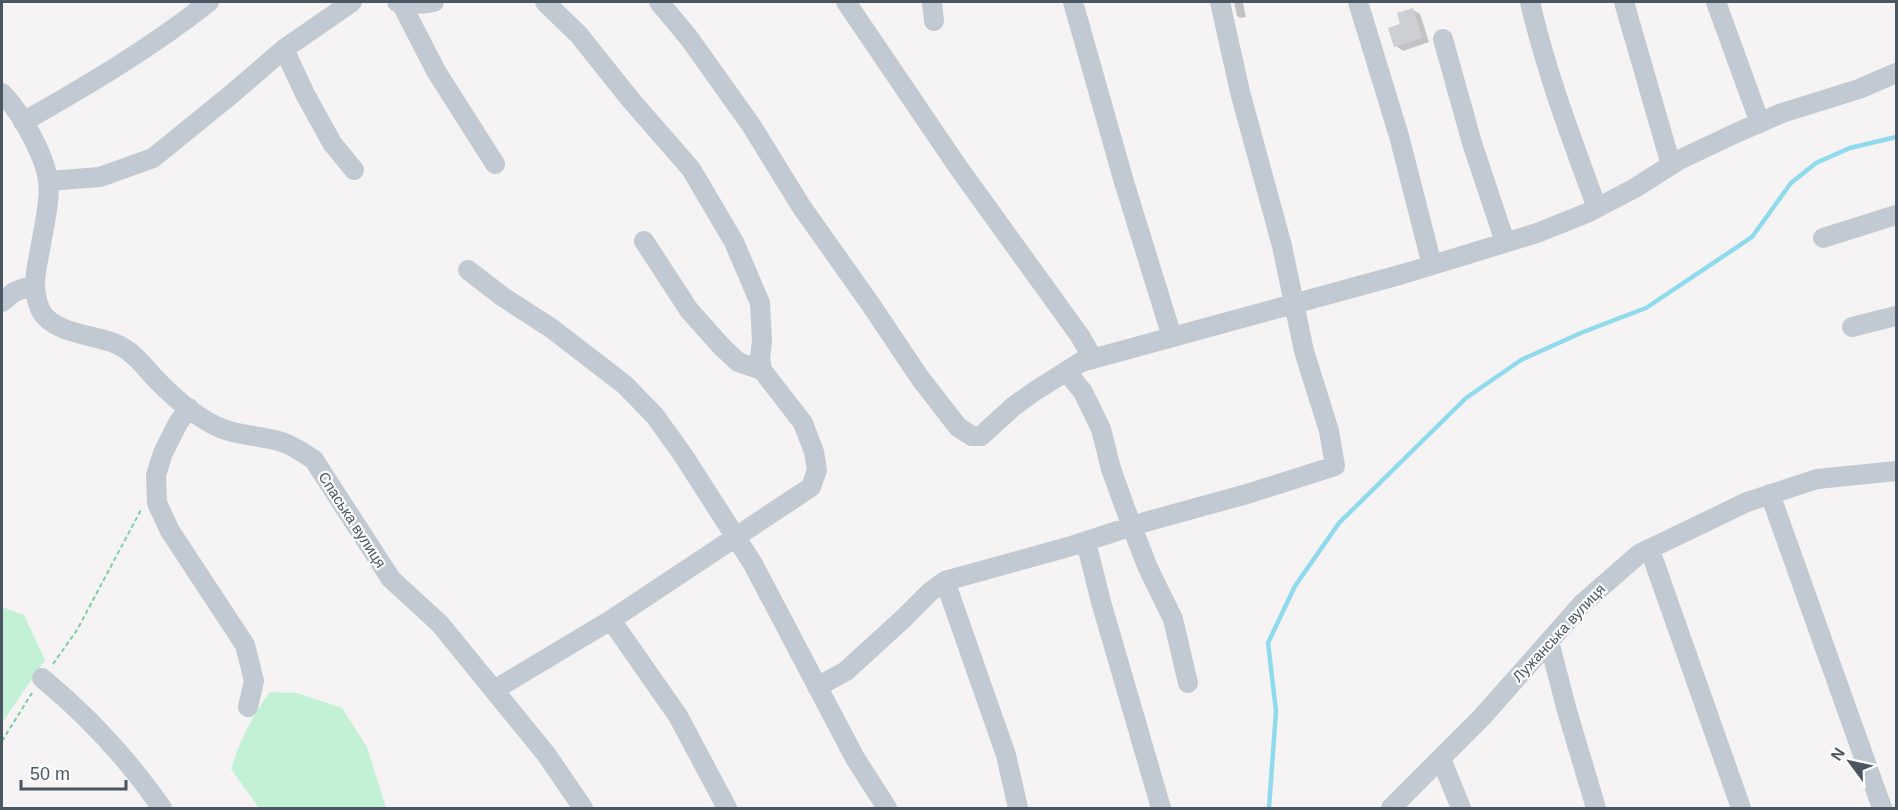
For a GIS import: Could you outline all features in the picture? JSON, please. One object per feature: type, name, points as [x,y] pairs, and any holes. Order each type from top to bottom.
[{"type":"street","points":[[23,122],[98,80],[209,2]]},
{"type":"street","points":[[48,181],[100,177],[153,158],[284,49],[352,2]]},
{"type":"street","points":[[399,2],[434,2]]},
{"type":"street","points":[[399,2],[436,71],[495,164]]},
{"type":"street","points":[[494,690],[611,620],[812,488],[816,470],[814,452],[803,423],[762,370],[760,303],[734,242],[691,169],[630,99],[579,35],[545,2]]},
{"type":"street","points":[[659,2],[752,125],[801,206],[920,378],[958,427],[972,436],[981,436],[1014,406],[1081,362],[1432,265],[1537,233],[1597,208],[1671,165],[1782,113],[1859,89],[1896,73]]},
{"type":"street","points":[[846,2],[958,167],[1080,336],[1093,359]]},
{"type":"street","points":[[1073,2],[1124,182],[1172,338]]},
{"type":"street","points":[[817,687],[846,671],[930,591],[945,580],[1086,542],[1335,466],[1329,430],[1304,351],[1282,246],[1240,92],[1220,2]]},
{"type":"street","points":[[1358,2],[1400,136],[1432,265]]},
{"type":"street","points":[[1530,2],[1564,119],[1597,208]]},
{"type":"street","points":[[1624,2],[1671,165]]},
{"type":"street","points":[[1716,2],[1760,123]]},
{"type":"street","points":[[1443,39],[1472,143],[1505,242]]},
{"type":"street","points":[[284,49],[332,143],[354,170]]},
{"type":"street","points":[[2,93],[38,148],[48,181],[46,217],[33,285],[14,292],[2,302]]},
{"type":"street","points":[[1823,238],[1896,215]]},
{"type":"street","points":[[644,240],[690,310],[721,346],[738,362],[762,370]]},
{"type":"street","points":[[468,270],[503,297],[551,328],[625,385],[655,416],[753,564],[855,758],[887,808]]},
{"type":"street","name":"Спаська вулиця","points":[[33,285],[42,311],[49,321],[95,339],[114,343],[130,352],[173,396],[213,425],[281,442],[297,448],[314,460],[391,579],[440,624],[546,754],[583,808]]},
{"type":"street","points":[[1852,327],[1896,316]]},
{"type":"street","points":[[1066,371],[1083,392],[1101,429],[1111,469],[1132,527],[1148,568],[1173,619],[1188,683]]},
{"type":"street","points":[[189,408],[178,423],[163,453],[156,475],[157,502],[170,531],[245,645],[254,681],[248,707]]},
{"type":"street","name":"Лужанська вулиця","points":[[1391,808],[1482,717],[1583,603],[1639,554],[1747,502],[1770,494],[1817,479],[1896,471]]},
{"type":"street","points":[[1770,494],[1882,808]]},
{"type":"street","points":[[1086,542],[1101,602],[1161,808]]},
{"type":"street","points":[[1650,550],[1741,808]]},
{"type":"street","points":[[945,580],[1006,755],[1018,808]]},
{"type":"street","points":[[611,620],[678,716],[727,808]]},
{"type":"street","points":[[1549,641],[1596,808]]},
{"type":"street","points":[[42,678],[77,707],[107,738],[162,808]]},
{"type":"street","points":[[1441,759],[1461,808]]},
{"type":"path","points":[[2,741],[42,678],[77,630],[144,503]]},
{"type":"green space","points":[[2,607],[24,615],[45,660],[2,723]]},
{"type":"green space","points":[[270,692],[297,693],[342,708],[367,747],[386,808],[259,808],[231,769],[247,729]]},
{"type":"building","points":[[1413,8],[1422,38],[1394,47],[1388,28],[1400,24],[1397,13]]},
{"type":"waterway","points":[[1269,808],[1276,711],[1268,643],[1295,586],[1339,523],[1466,398],[1521,360],[1583,332],[1646,308],[1752,237],[1791,183],[1816,163],[1850,148],[1896,137]]}]
